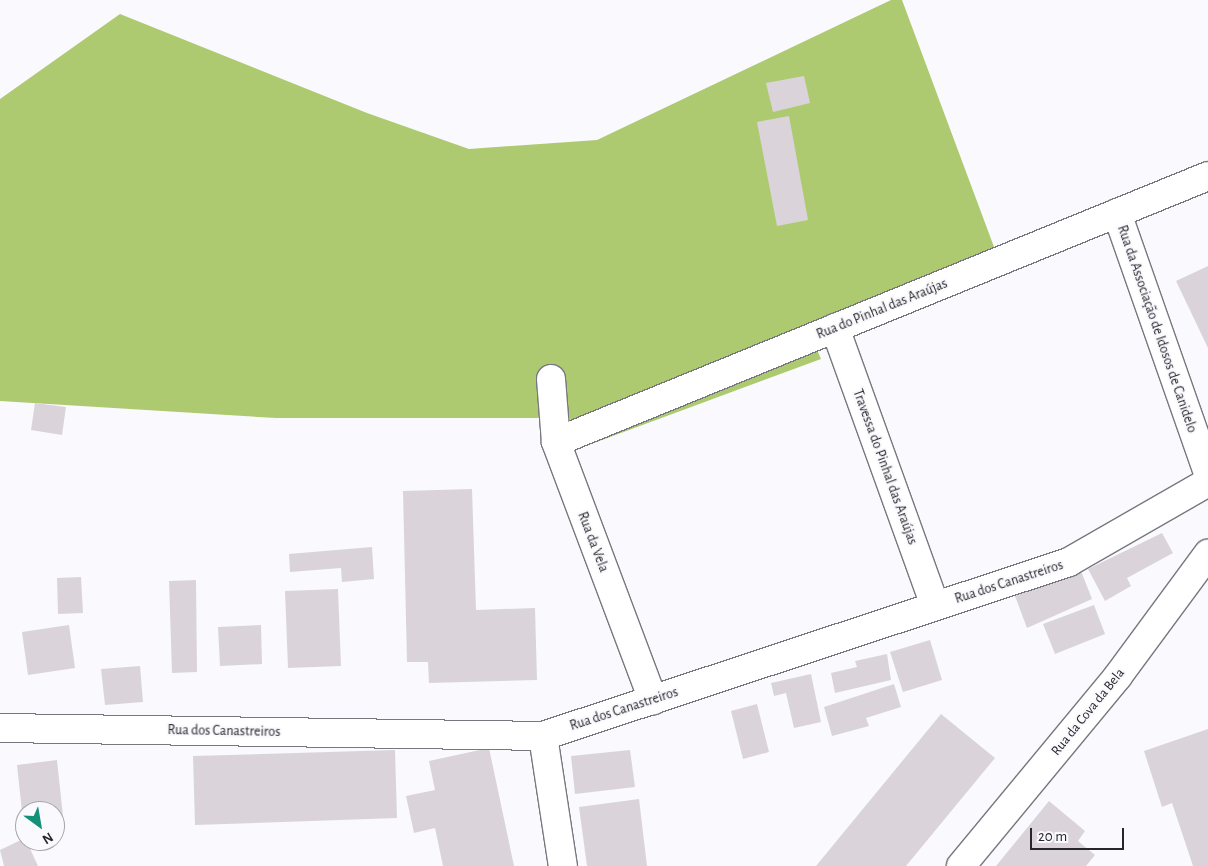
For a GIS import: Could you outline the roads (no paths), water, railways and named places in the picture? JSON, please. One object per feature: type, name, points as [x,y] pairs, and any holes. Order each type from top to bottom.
[{"type":"street","name":"Rua do Pinhal das Araújas","points":[[556,442],[1208,176]]},
{"type":"street","name":"Rua da Associação de Idosos de Canidelo","points":[[1117,213],[1208,473]]},
{"type":"street","name":"Travessa do Pinhal das Araújas","points":[[835,328],[936,606]]},
{"type":"street","name":"Rua da Vela","points":[[551,379],[556,442],[653,700]]},
{"type":"street","name":"Rua dos Canastreiros","points":[[0,728],[543,736],[1069,562],[1208,482]]},
{"type":"street","name":"Rua da Cova da Bela","points":[[961,866],[1118,676],[1208,554]]},
{"type":"street","points":[[543,736],[563,866]]}]
